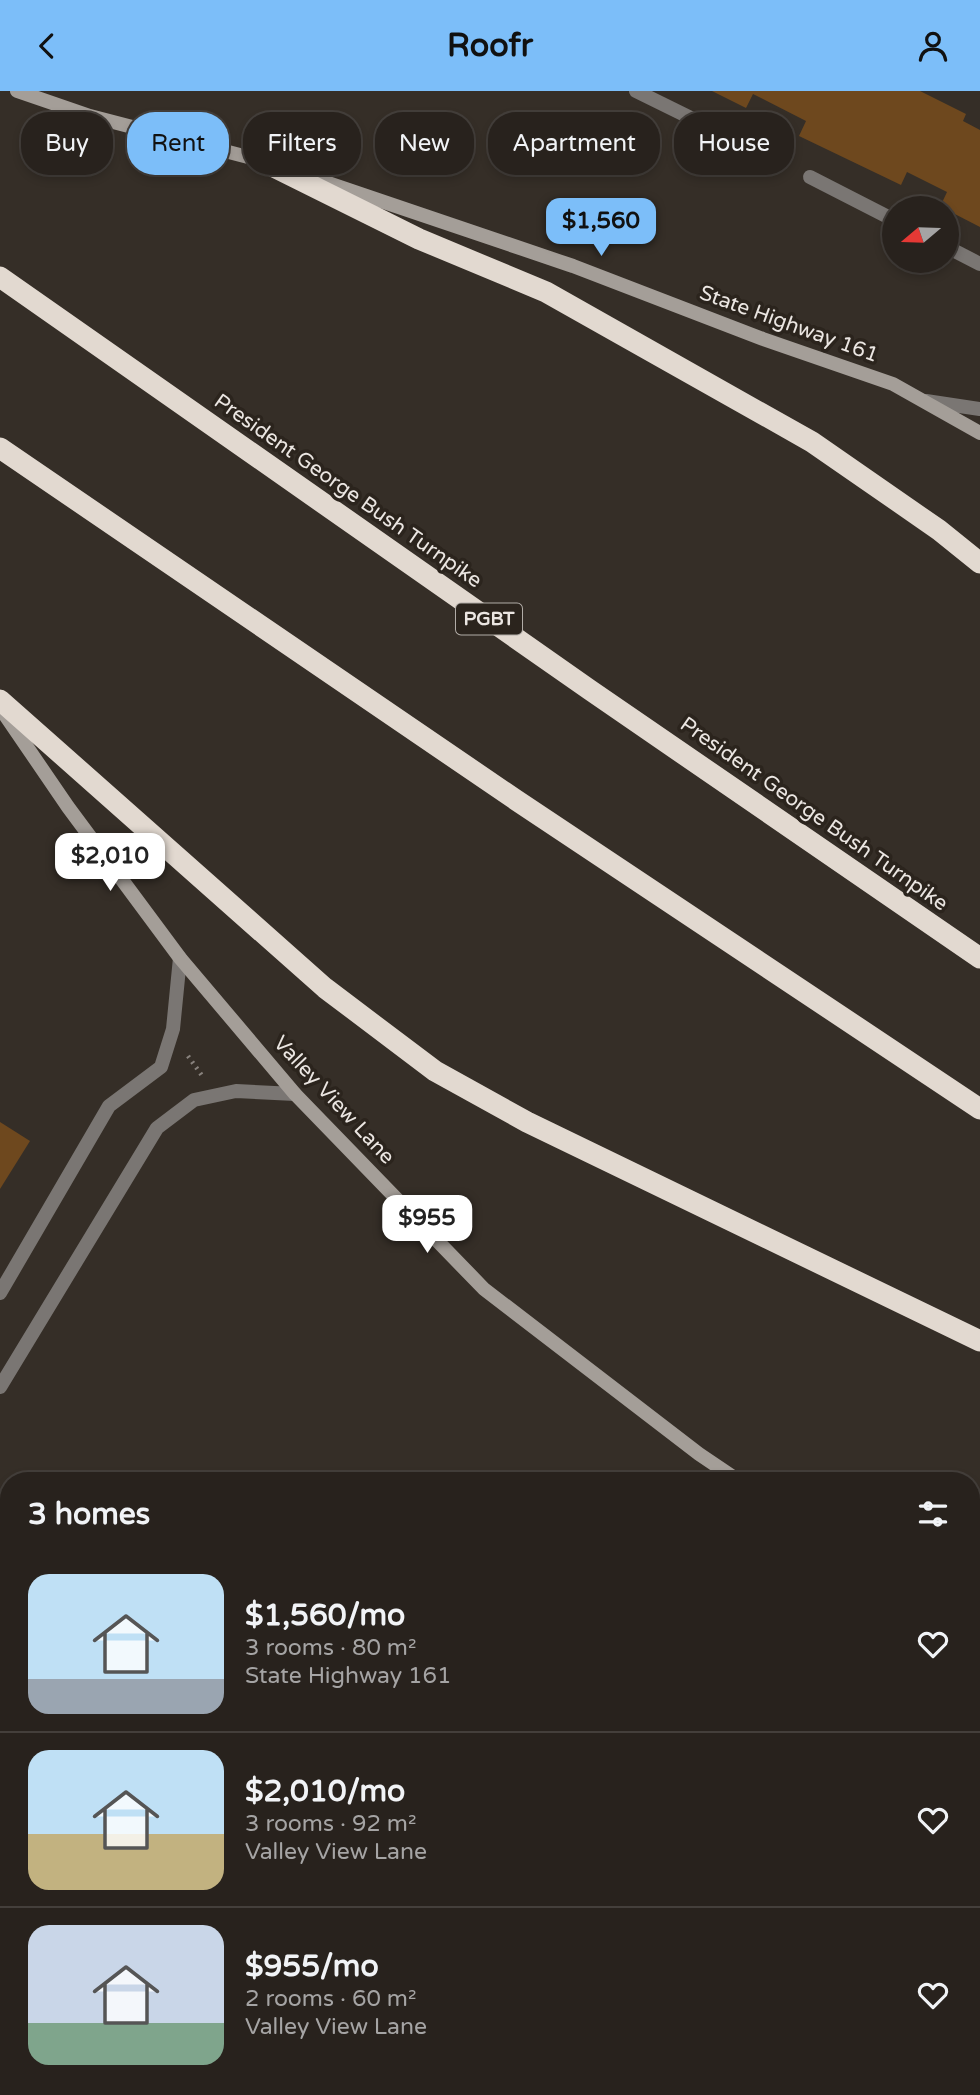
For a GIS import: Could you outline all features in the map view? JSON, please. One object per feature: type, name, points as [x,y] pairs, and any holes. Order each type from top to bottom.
[{"type":"highway","points":[[290,175],[419,240],[546,292],[812,442],[939,530],[980,563]]},
{"type":"highway","name":"President George Bush Turnpike","points":[[0,277],[579,682],[980,958]]},
{"type":"highway","points":[[0,448],[493,784],[980,1109]]},
{"type":"highway","points":[[0,700],[325,988],[435,1071],[527,1122],[980,1341]]},
{"type":"main road","name":"State Highway 161","points":[[17,91],[90,116],[243,156]]},
{"type":"main road","name":"State Highway 161","points":[[304,175],[573,266],[763,339],[893,384],[980,433]]},
{"type":"main road","name":"Valley View Lane","points":[[0,707],[68,807],[180,958],[295,1094],[484,1289],[726,1472]]},
{"type":"street","points":[[636,91],[679,112]]},
{"type":"street","points":[[810,177],[882,214]]},
{"type":"street","points":[[959,253],[980,264]]},
{"type":"street","points":[[923,401],[980,409]]},
{"type":"street","points":[[0,1293],[109,1106],[161,1067],[173,1029],[180,958]]},
{"type":"street","points":[[0,1388],[158,1128],[194,1100],[236,1091],[295,1094]]},
{"type":"path","points":[[181,1047],[206,1080]]},
{"type":"building","points":[[712,91],[920,91],[966,114],[963,121],[980,130],[980,227],[959,216],[959,196],[945,196],[947,192],[907,172],[901,185],[799,136],[806,121],[794,115],[794,112],[788,112],[753,94],[746,108]]},
{"type":"building","points":[[0,1122],[30,1141],[0,1189]]}]
